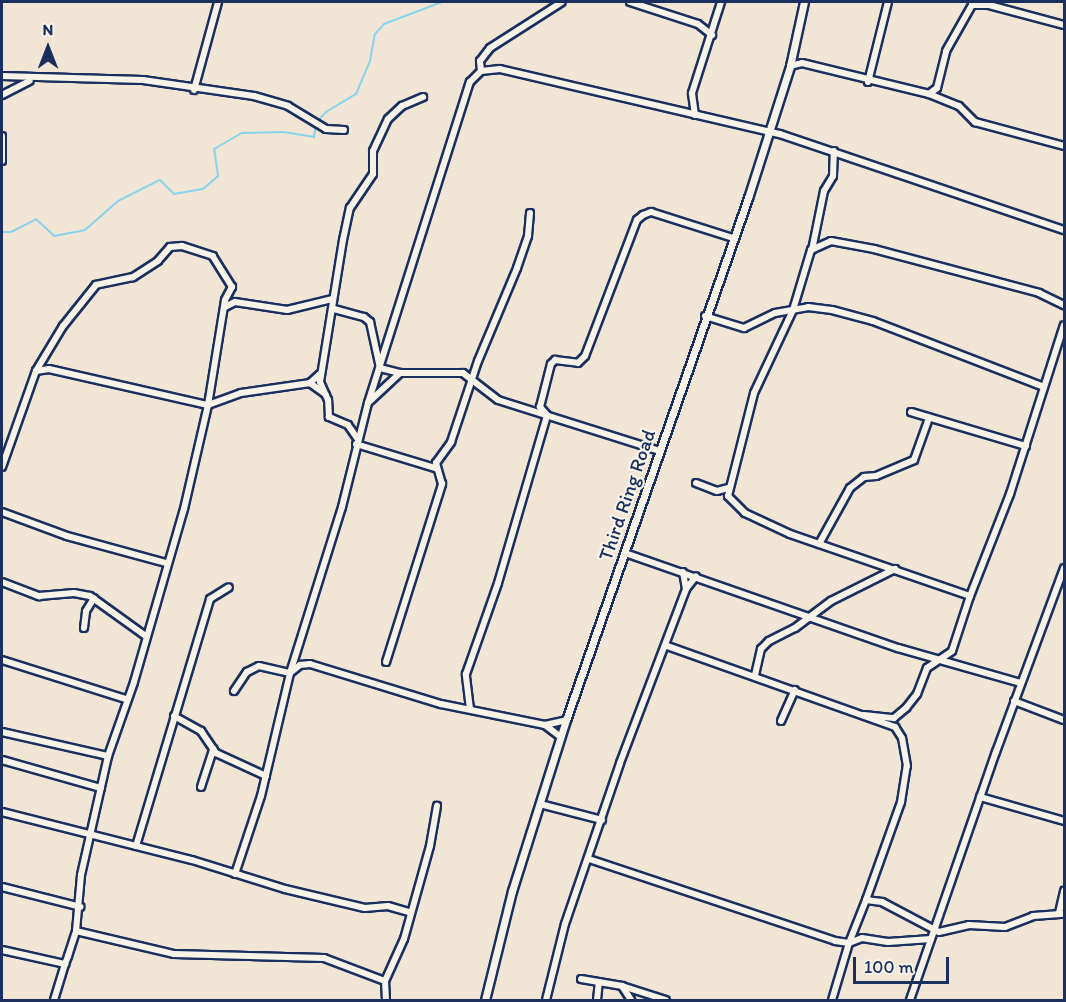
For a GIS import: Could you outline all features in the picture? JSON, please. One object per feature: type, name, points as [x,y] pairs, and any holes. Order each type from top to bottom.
[{"type":"street","points":[[195,90],[218,2]]},
{"type":"street","points":[[481,71],[480,61],[490,48],[562,2]]},
{"type":"street","points":[[630,2],[698,24],[712,34]]},
{"type":"street","points":[[695,115],[692,93],[721,2]]},
{"type":"street","name":"Third Ring Road","points":[[485,1000],[566,720],[626,553],[768,133],[790,66],[804,2]]},
{"type":"street","points":[[868,81],[888,2]]},
{"type":"street","points":[[929,94],[937,88],[946,51],[972,4],[989,5],[1065,25]]},
{"type":"street","points":[[790,66],[802,63],[868,81],[929,94],[959,106],[975,122],[1065,146]]},
{"type":"street","points":[[235,874],[266,776],[290,673],[342,507],[368,403],[470,82],[481,71],[500,69],[768,133],[834,151],[1065,230]]},
{"type":"street","points":[[2,76],[35,80],[143,80],[195,90],[267,99],[326,129],[344,130]]},
{"type":"street","points":[[2,95],[35,80]]},
{"type":"street","points":[[386,662],[442,484],[435,468],[357,441],[348,425],[329,417],[326,395],[320,378],[334,309],[332,299],[350,208],[373,174],[373,151],[388,119],[402,106],[423,97]]},
{"type":"street","points":[[2,136],[2,161]]},
{"type":"street","points":[[834,151],[833,176],[824,191],[812,250],[793,310],[754,393],[728,488],[728,496],[745,513],[819,544],[970,596]]},
{"type":"street","points":[[547,416],[540,407],[551,364],[555,360],[578,363],[585,356],[637,220],[651,212],[733,238]]},
{"type":"street","points":[[435,468],[451,442],[471,380],[528,236],[530,213]]},
{"type":"street","points":[[812,250],[831,242],[883,251],[1039,292],[1065,305]]},
{"type":"street","points":[[2,467],[36,371],[63,326],[96,285],[133,277],[159,261],[170,247],[182,246],[213,256],[232,287],[225,307],[208,405],[184,509],[166,563],[147,637],[108,756],[81,874],[81,907],[76,931],[54,1000]]},
{"type":"street","points":[[225,307],[235,302],[287,310],[332,299]]},
{"type":"street","points":[[334,309],[364,317],[370,322],[380,368]]},
{"type":"street","points":[[705,316],[744,328],[775,313],[825,309],[873,321],[1044,387]]},
{"type":"street","points":[[864,715],[894,718],[917,694],[927,668],[952,651],[1026,446],[1065,325]]},
{"type":"street","points":[[380,368],[400,373],[453,372],[471,380],[498,400],[660,451]]},
{"type":"street","points":[[36,371],[49,369],[208,405],[241,393],[310,383],[320,378]]},
{"type":"street","points":[[368,403],[400,373]]},
{"type":"street","points":[[310,383],[326,395]]},
{"type":"street","points":[[911,412],[1026,446]]},
{"type":"street","points":[[470,709],[466,674],[498,583],[547,416]]},
{"type":"street","points":[[819,544],[850,488],[864,477],[914,460],[929,418]]},
{"type":"street","points":[[696,483],[717,491],[728,488]]},
{"type":"street","points":[[2,512],[67,536],[166,563]]},
{"type":"street","points":[[626,553],[940,660],[1021,683]]},
{"type":"street","points":[[874,562],[874,577]]},
{"type":"street","points":[[910,1000],[1014,701],[1065,568]]},
{"type":"street","points":[[755,675],[761,649],[769,641],[874,577],[895,569]]},
{"type":"street","points":[[683,572],[686,589]]},
{"type":"street","points":[[546,1000],[565,924],[686,589],[696,576]]},
{"type":"street","points":[[2,582],[39,596],[79,593],[94,598],[147,637]]},
{"type":"street","points":[[136,846],[174,716],[188,681],[210,599],[229,587]]},
{"type":"street","points":[[84,628],[86,611],[94,598]]},
{"type":"street","points":[[667,646],[755,675],[895,727],[902,738],[907,766],[901,802],[849,943],[832,1000]]},
{"type":"street","points":[[952,651],[960,666]]},
{"type":"street","points":[[2,660],[126,699]]},
{"type":"street","points":[[290,673],[300,665],[310,664],[470,709],[545,725],[561,737]]},
{"type":"street","points":[[234,691],[247,672],[259,666],[290,673]]},
{"type":"street","points":[[781,721],[795,690]]},
{"type":"street","points":[[1014,701],[1065,720]]},
{"type":"street","points":[[174,716],[201,731],[213,749],[266,776]]},
{"type":"street","points":[[545,725],[566,720]]},
{"type":"street","points":[[2,732],[108,756]]},
{"type":"street","points":[[201,788],[213,749]]},
{"type":"street","points":[[2,760],[101,788]]},
{"type":"street","points":[[980,797],[1065,821]]},
{"type":"street","points":[[540,804],[602,820]]},
{"type":"street","points":[[392,1000],[386,998],[385,981],[404,939],[409,912],[430,846],[436,806]]},
{"type":"street","points":[[2,814],[136,846],[365,908],[388,906],[409,912]]},
{"type":"street","points":[[589,859],[835,941],[849,943],[862,938],[888,942],[931,939]]},
{"type":"street","points":[[2,887],[81,907]]},
{"type":"street","points":[[866,900],[882,902],[933,931],[969,925],[1005,927],[1033,916],[1062,914],[1065,891]]},
{"type":"street","points":[[76,931],[174,954],[324,958],[385,981]]},
{"type":"street","points":[[2,950],[65,964]]},
{"type":"street","points":[[581,979],[622,986],[666,1000]]},
{"type":"street","points":[[597,1000],[599,982]]},
{"type":"street","points":[[622,986],[631,1000]]},
{"type":"waterway","points":[[2,232],[11,232],[36,219],[54,236],[85,230],[118,201],[160,180],[174,194],[203,189],[218,176],[214,149],[242,133],[283,132],[314,137],[316,123],[326,112],[356,94],[370,61],[375,34],[384,24],[442,2]]}]
